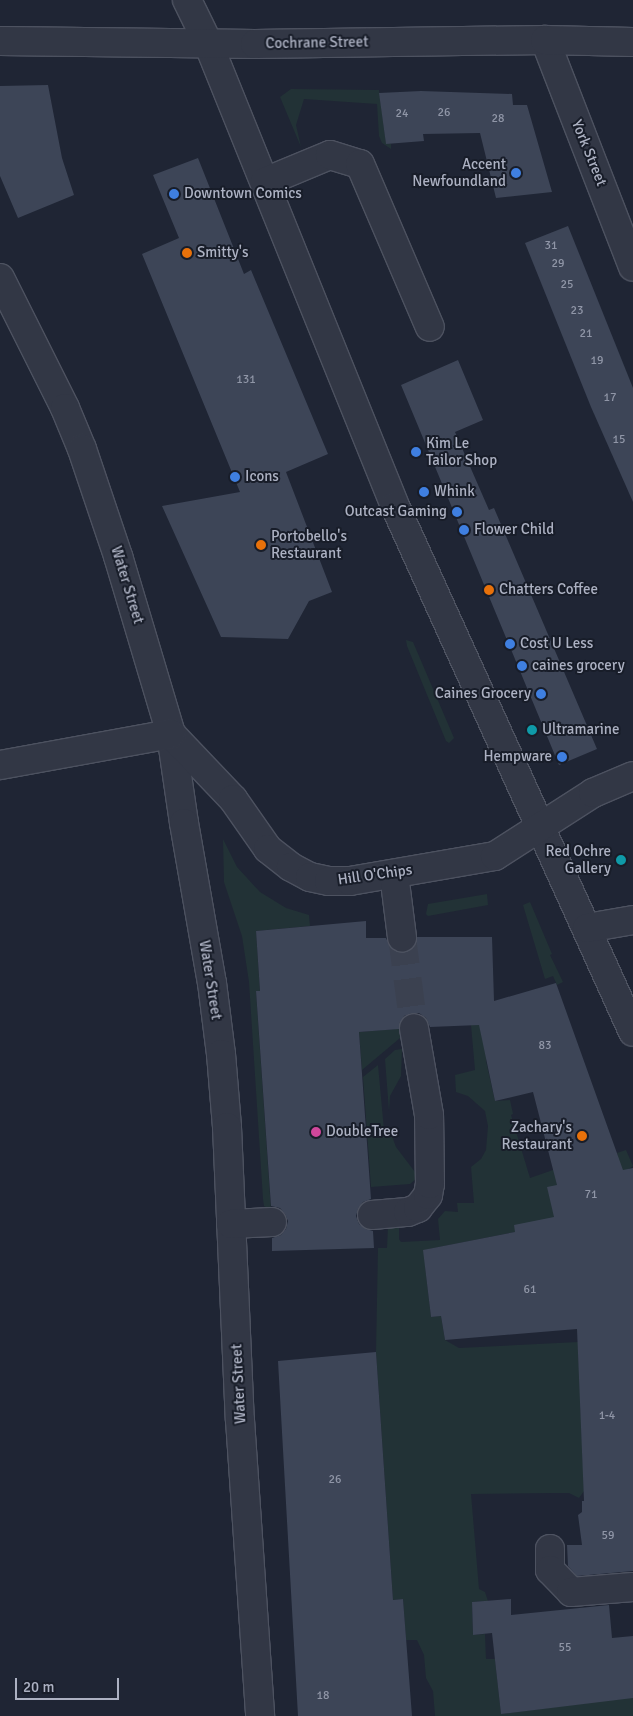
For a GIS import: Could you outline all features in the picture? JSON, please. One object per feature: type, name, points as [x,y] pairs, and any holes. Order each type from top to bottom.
[{"type":"street","points":[[187,0],[208,43],[395,506],[542,826],[633,1032]]},
{"type":"street","name":"Cochrane Street","points":[[0,41],[208,43],[545,40],[633,42]]},
{"type":"street","name":"York Street","points":[[545,40],[633,267]]},
{"type":"street","points":[[265,182],[330,155],[360,164],[430,327]]},
{"type":"street","name":"Water Street","points":[[0,278],[65,408],[82,449],[118,556],[172,734],[184,822],[216,1008],[227,1127],[240,1420],[260,1716]]},
{"type":"street","points":[[0,765],[172,734]]},
{"type":"street","name":"Hill O'Chips","points":[[172,734],[233,800],[268,849],[291,867],[310,877],[329,881],[350,881],[495,856],[593,794],[633,776]]},
{"type":"street","points":[[394,874],[402,938]]},
{"type":"street","points":[[587,928],[633,920]]},
{"type":"street","points":[[372,1215],[408,1212],[418,1208],[428,1195],[430,1184],[429,1115],[414,1028]]},
{"type":"street","points":[[231,1224],[272,1222]]},
{"type":"street","points":[[550,1549],[550,1570],[571,1592],[633,1587]]},
{"type":"shaded area","points":[[291,89],[379,90],[386,143],[391,144],[391,149],[382,143],[379,136],[377,104],[304,99],[296,125],[301,147],[280,97]]},
{"type":"shaded area","points":[[406,640],[413,642],[454,738],[449,743],[446,741]]},
{"type":"shaded area","points":[[223,839],[237,867],[260,892],[286,908],[309,915],[310,926],[256,931],[260,991],[256,992],[271,1210],[264,1206],[263,1199],[249,982],[242,936],[224,882]]},
{"type":"shaded area","points":[[487,894],[488,905],[428,916],[426,914],[428,904]]},
{"type":"shaded area","points":[[530,902],[552,954],[550,955],[563,982],[557,985],[553,976],[545,979],[523,905]]},
{"type":"shaded area","points":[[471,1025],[495,1025],[486,1061],[495,1101],[510,1100],[513,1114],[511,1115],[530,1178],[553,1170],[618,1156],[617,1153],[626,1150],[633,1166],[555,1221],[515,1232],[429,1249],[431,1265],[425,1266],[431,1317],[441,1316],[445,1340],[459,1348],[578,1342],[584,1491],[579,1498],[569,1493],[471,1494],[479,1589],[485,1592],[488,1601],[472,1602],[473,1635],[485,1634],[486,1659],[495,1659],[501,1714],[633,1697],[633,1716],[435,1716],[433,1691],[426,1678],[424,1655],[417,1640],[406,1640],[403,1599],[393,1600],[376,1352],[378,1248],[387,1248],[388,1226],[399,1224],[399,1239],[401,1242],[440,1240],[438,1219],[445,1211],[458,1212],[457,1203],[474,1203],[471,1167],[481,1159],[486,1150],[488,1126],[485,1111],[468,1096],[456,1092],[455,1075],[475,1070]]},
{"type":"shaded area","points":[[408,1028],[406,1033],[362,1070],[359,1032]]},
{"type":"shaded area","points":[[402,1049],[401,1076],[390,1096],[389,1111],[385,1059],[395,1050]]},
{"type":"shaded area","points":[[378,1065],[384,1130],[390,1131],[396,1147],[415,1172],[417,1178],[410,1184],[371,1187],[363,1077]]},
{"type":"building","points":[[48,85],[62,158],[74,195],[18,218],[0,176],[0,86]]},
{"type":"building","points":[[421,91],[512,94],[513,105],[527,105],[552,192],[496,198],[480,133],[423,134],[424,141],[386,144],[379,93]]},
{"type":"building","points":[[198,158],[244,274],[251,270],[328,454],[286,472],[332,592],[309,601],[288,639],[221,637],[162,506],[240,492],[142,254],[179,238],[153,175]]},
{"type":"building","points":[[568,226],[633,388],[633,502],[591,407],[525,243]]},
{"type":"building","points":[[458,360],[483,420],[455,432],[489,510],[494,508],[597,749],[559,765],[401,385]]},
{"type":"building","points":[[366,921],[366,938],[386,938],[390,947],[396,952],[412,949],[417,937],[492,937],[494,1001],[556,983],[623,1170],[633,1168],[633,1571],[577,1576],[568,1566],[567,1545],[582,1545],[578,1515],[582,1512],[582,1501],[584,1501],[577,1329],[445,1340],[441,1316],[431,1317],[423,1250],[515,1232],[514,1225],[554,1217],[547,1187],[557,1185],[533,1092],[495,1101],[479,1025],[430,1027],[426,1018],[419,1013],[412,1013],[404,1016],[399,1029],[359,1032],[371,1199],[363,1202],[356,1216],[359,1224],[373,1231],[374,1248],[272,1251],[272,1238],[281,1235],[286,1229],[288,1221],[280,1208],[271,1206],[256,991],[260,991],[256,931]]},
{"type":"building","points":[[376,1352],[393,1600],[403,1599],[412,1716],[298,1716],[278,1361]]},
{"type":"building","points":[[511,1599],[511,1615],[609,1605],[612,1638],[633,1636],[633,1698],[501,1714],[492,1633],[473,1635],[472,1602]]},
{"type":"tunnel","points":[[402,937],[414,1028]]},
{"type":"place","name":"Accent Newfoundland","points":[[516,173]]},
{"type":"place","name":"Downtown Comics","points":[[174,194]]},
{"type":"place","name":"Smitty's","points":[[187,253]]},
{"type":"place","name":"Kim Le Tailor Shop","points":[[416,452]]},
{"type":"place","name":"Icons","points":[[235,477]]},
{"type":"place","name":"Whink","points":[[424,492]]},
{"type":"place","name":"Outcast Gaming","points":[[457,512]]},
{"type":"place","name":"Flower Child","points":[[464,530]]},
{"type":"place","name":"Portobello's Restaurant","points":[[261,545]]},
{"type":"place","name":"Chatters Coffee","points":[[489,590]]},
{"type":"place","name":"Cost U Less","points":[[510,644]]},
{"type":"place","name":"caines grocery","points":[[522,666]]},
{"type":"place","name":"Caines Grocery","points":[[541,694]]},
{"type":"place","name":"Ultramarine","points":[[532,730]]},
{"type":"place","name":"Hempware","points":[[562,757]]},
{"type":"place","name":"Red Ochre Gallery","points":[[621,860]]},
{"type":"place","name":"DoubleTree","points":[[316,1132]]},
{"type":"place","name":"Zachary's Restaurant","points":[[582,1136]]}]
